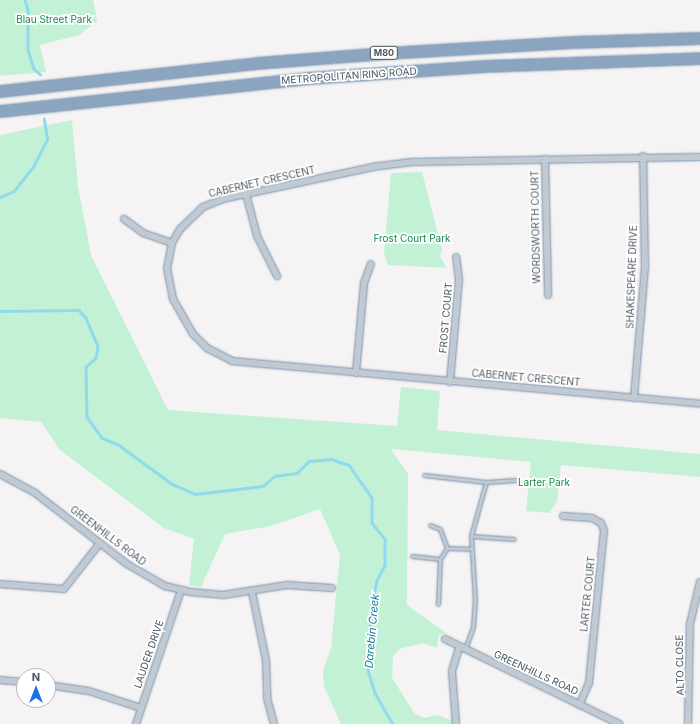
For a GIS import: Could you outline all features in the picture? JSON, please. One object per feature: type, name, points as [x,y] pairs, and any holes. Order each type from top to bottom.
[{"type":"highway","name":"METROPOLITAN RING ROAD","points":[[5,90],[386,53],[572,42],[700,38]]},
{"type":"highway","name":"METROPOLITAN RING ROAD","points":[[0,111],[73,102],[347,75],[501,65],[700,58]]},
{"type":"street","name":"CABERNET CRESCENT","points":[[700,157],[643,156],[391,164],[246,194],[203,207],[186,220],[172,243],[167,268],[170,289],[186,322],[207,348],[222,358],[242,363],[700,404]]},
{"type":"street","name":"SHAKESPEARE DRIVE","points":[[634,398],[645,267],[643,156]]},
{"type":"street","name":"WORDSWORTH COURT","points":[[545,159],[548,295]]},
{"type":"street","points":[[246,194],[257,236],[277,276]]},
{"type":"street","points":[[124,219],[144,233],[172,243]]},
{"type":"street","name":"FROST COURT","points":[[450,382],[460,280],[456,257]]},
{"type":"street","points":[[356,373],[364,283],[371,264]]},
{"type":"street","name":"GREENHILLS ROAD","points":[[0,474],[35,493],[100,544],[148,577],[181,590],[208,595],[252,592],[288,586],[332,588]]},
{"type":"street","name":"LARTER COURT","points":[[563,516],[592,518],[601,523],[604,530],[589,683],[579,705]]},
{"type":"street","points":[[0,584],[64,589],[100,544]]},
{"type":"street","name":"ALTO CLOSE","points":[[688,724],[690,624],[700,582]]},
{"type":"street","name":"LAUDER DRIVE","points":[[136,724],[181,590]]},
{"type":"street","points":[[252,592],[266,660],[268,698],[274,724]]},
{"type":"street","name":"GREENHILLS ROAD","points":[[445,639],[461,649],[619,724]]},
{"type":"street","points":[[456,724],[452,671],[461,649]]},
{"type":"street","points":[[0,680],[16,681]]},
{"type":"street","points":[[56,686],[88,691],[141,708]]},
{"type":"lane","points":[[424,475],[486,482],[516,480]]},
{"type":"lane","points":[[461,649],[473,627],[475,602],[474,566],[470,549],[471,536],[486,482]]},
{"type":"lane","points":[[430,525],[440,529],[447,548]]},
{"type":"lane","points":[[471,536],[514,539]]},
{"type":"lane","points":[[447,548],[470,549]]},
{"type":"lane","points":[[438,604],[440,559],[447,548]]},
{"type":"lane","points":[[412,556],[440,559]]},
{"type":"green space","name":"Blau Street Park","points":[[0,0],[93,0],[97,21],[79,35],[40,45],[46,72],[0,76]]},
{"type":"green space","name":"Larter Park","points":[[72,120],[78,187],[91,255],[168,410],[397,426],[401,387],[440,391],[437,430],[700,454],[700,477],[561,465],[557,502],[549,513],[526,511],[531,462],[391,449],[408,474],[407,605],[446,633],[439,635],[437,648],[423,643],[399,649],[393,657],[392,678],[415,714],[424,718],[438,715],[452,721],[452,724],[341,724],[324,687],[323,671],[331,648],[340,555],[320,509],[271,526],[225,534],[201,587],[189,585],[194,539],[164,528],[60,450],[41,422],[0,418],[0,135]]},
{"type":"green space","name":"Frost Court Park","points":[[422,172],[442,249],[440,257],[447,268],[388,265],[384,253],[391,173]]},
{"type":"waterway","name":"Darebin Creek","points":[[25,0],[28,9],[28,50],[34,69],[40,74]]},
{"type":"waterway","name":"Darebin Creek","points":[[0,197],[14,191],[34,165],[47,139],[44,119]]},
{"type":"waterway","name":"Darebin Creek","points":[[0,311],[79,310],[86,318],[98,346],[96,358],[86,367],[87,417],[102,438],[119,445],[172,484],[195,494],[263,486],[275,476],[297,473],[309,461],[331,459],[349,465],[372,498],[372,523],[385,539],[385,565],[377,581],[372,604],[368,670],[375,693],[393,724]]}]
